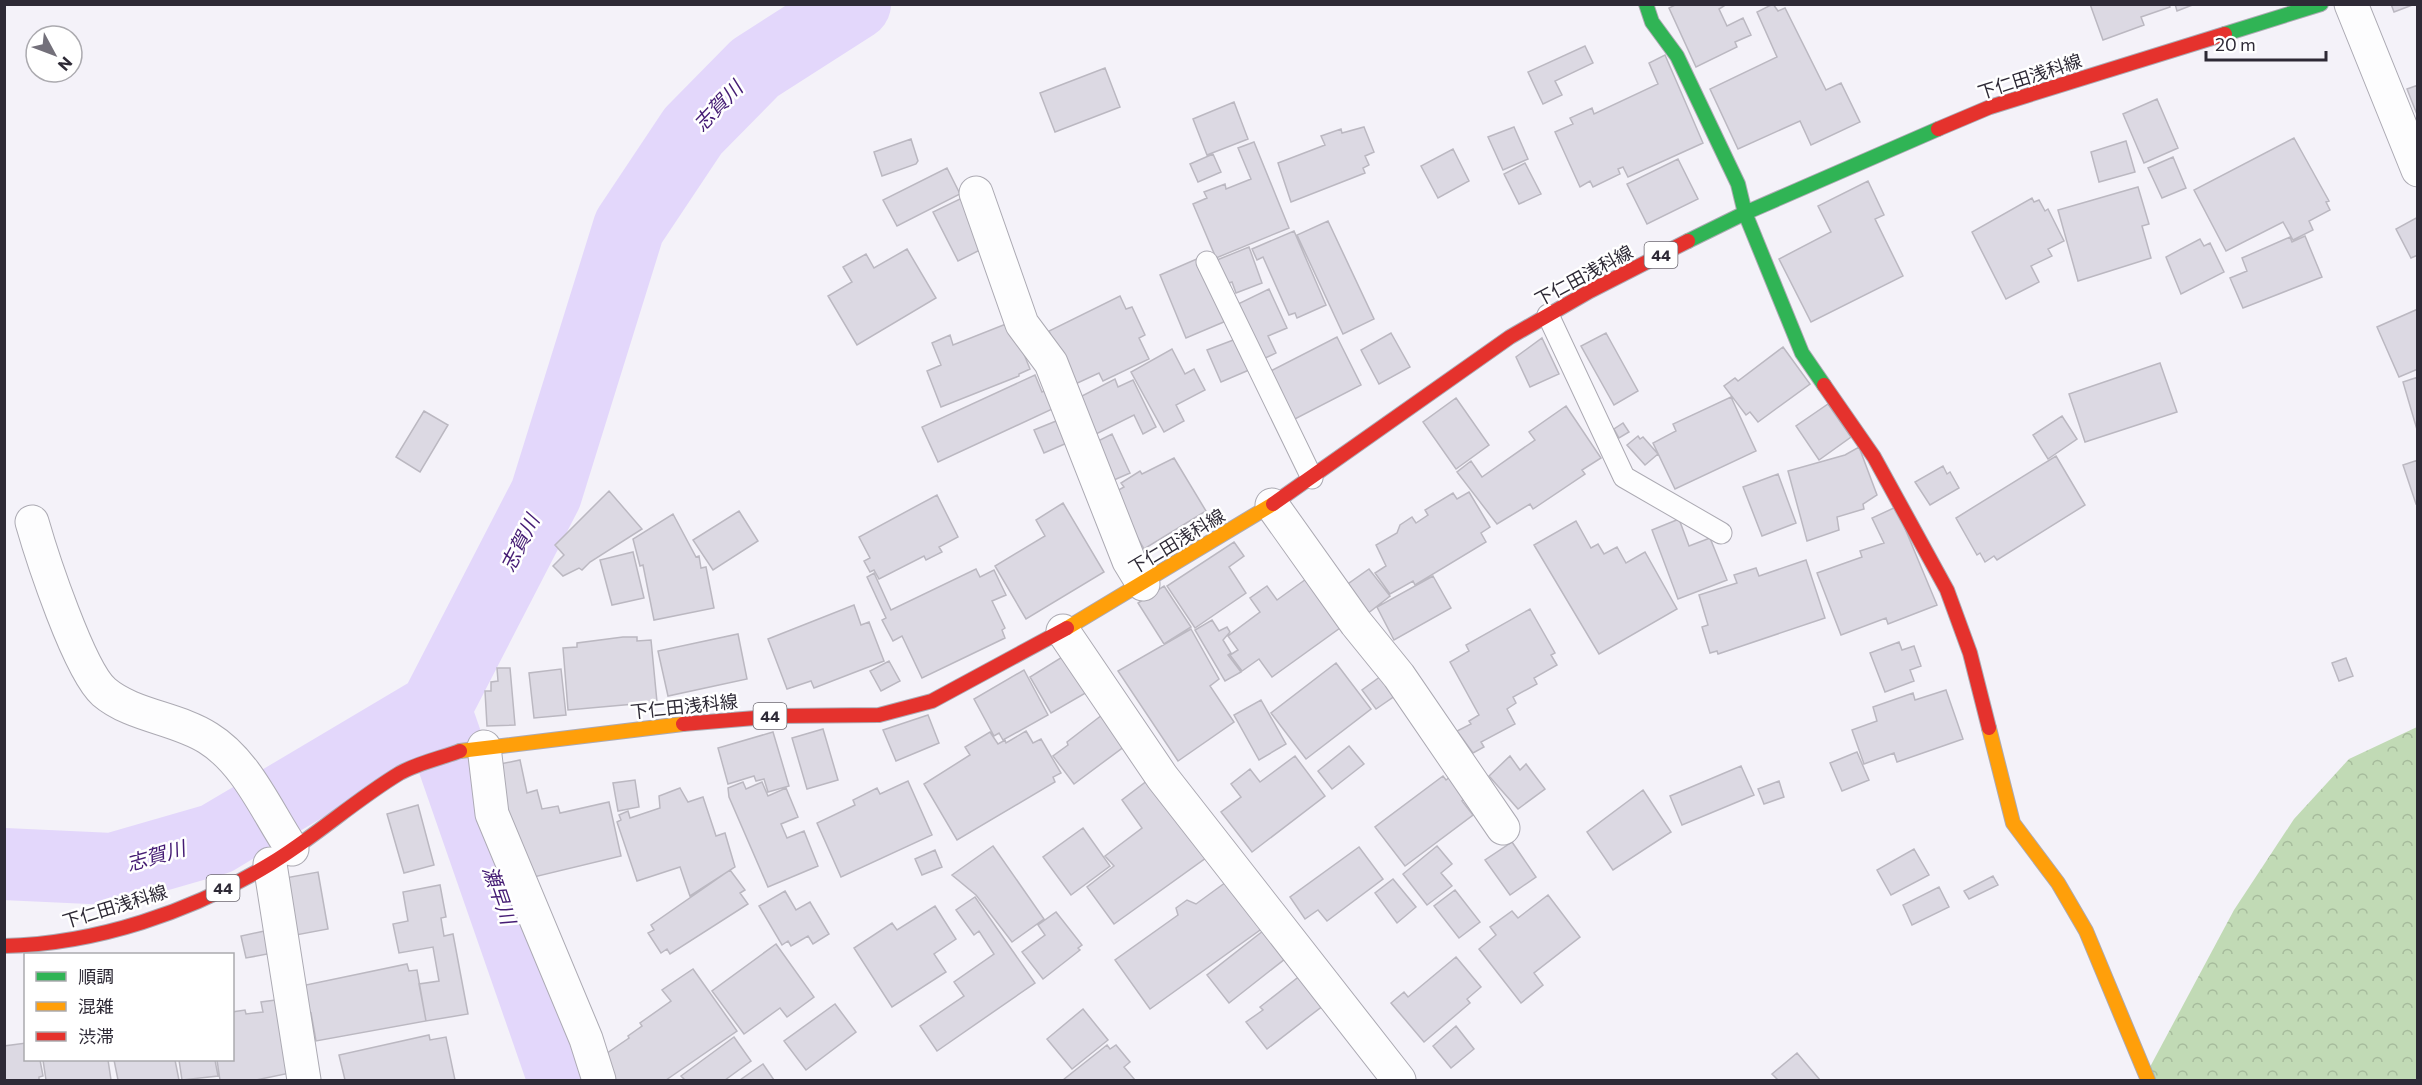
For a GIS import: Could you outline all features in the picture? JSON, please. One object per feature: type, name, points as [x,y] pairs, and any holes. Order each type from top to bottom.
[{"type":"main road","points":[[1646,4],[1652,22],[1677,56],[1738,184],[1745,213],[1802,353],[1874,457],[1947,590],[1970,653],[2013,823],[2058,883],[2086,931],[2148,1080]]},
{"type":"main road","name":"下仁田浅科線","points":[[4,946],[47,945],[142,922],[214,893],[402,772],[472,749],[778,716],[879,715],[903,711],[957,689],[1063,631],[1272,505],[1510,337],[1745,213],[1990,107],[2321,4]]},
{"type":"street","points":[[2351,4],[2418,170]]},
{"type":"street","points":[[976,194],[1022,324],[1051,363],[1125,550],[1143,584]]},
{"type":"street","points":[[1272,505],[1356,623],[1399,676],[1503,828]]},
{"type":"street","points":[[32,522],[40,551],[88,673],[93,680],[104,692],[120,702],[207,737],[234,758],[281,849],[304,1080]]},
{"type":"street","points":[[1063,631],[1162,777],[1399,1080]]},
{"type":"street","points":[[472,749],[492,814],[586,1039],[599,1080]]},
{"type":"lane","points":[[1208,262],[1312,478]]},
{"type":"lane","points":[[1548,315],[1624,477],[1721,533]]},
{"type":"green space","points":[[2417,727],[2417,1080],[2143,1080],[2234,910],[2294,819],[2349,759]]},
{"type":"building","points":[[1677,4],[1727,4],[1719,9],[1727,26],[1743,18],[1751,35],[1735,42],[1737,47],[1696,67],[1669,8]]},
{"type":"building","points":[[1773,4],[1778,11],[1785,8],[1826,90],[1841,83],[1860,122],[1811,145],[1800,121],[1738,149],[1710,89],[1777,57],[1757,12]]},
{"type":"building","points":[[2090,4],[2169,4],[2170,7],[2141,17],[2144,25],[2103,40]]},
{"type":"building","points":[[2175,4],[2195,4],[2177,11]]},
{"type":"building","points":[[2391,4],[2415,4],[2394,12]]},
{"type":"building","points":[[1585,46],[1593,63],[1555,81],[1562,95],[1543,104],[1528,72]]},
{"type":"building","points":[[1665,55],[1703,143],[1628,177],[1623,167],[1618,169],[1620,174],[1593,187],[1590,181],[1580,187],[1555,132],[1573,124],[1570,118],[1592,108],[1594,114],[1658,84],[1649,63]]},
{"type":"building","points":[[1105,68],[1120,107],[1055,132],[1040,93]]},
{"type":"building","points":[[2418,85],[2418,117],[2407,89]]},
{"type":"building","points":[[2157,99],[2178,148],[2144,163],[2123,114]]},
{"type":"building","points":[[1234,102],[1248,139],[1207,155],[1193,119]]},
{"type":"building","points":[[1364,127],[1374,152],[1365,156],[1369,165],[1363,168],[1365,173],[1291,202],[1278,163],[1325,145],[1321,136],[1341,129],[1342,133]]},
{"type":"building","points":[[1514,127],[1528,159],[1503,170],[1488,137]]},
{"type":"building","points":[[2294,138],[2329,201],[2326,202],[2330,210],[2309,221],[2313,230],[2293,240],[2283,222],[2226,251],[2194,190]]},
{"type":"building","points":[[911,139],[918,161],[916,164],[882,176],[874,152]]},
{"type":"building","points":[[2126,141],[2135,172],[2099,182],[2091,152]]},
{"type":"building","points":[[1254,142],[1289,228],[1216,258],[1193,204],[1207,198],[1204,192],[1225,184],[1226,189],[1251,179],[1238,148]]},
{"type":"building","points":[[1453,149],[1469,181],[1438,198],[1421,166]]},
{"type":"building","points":[[1213,154],[1221,172],[1198,182],[1190,164]]},
{"type":"building","points":[[2173,157],[2186,188],[2162,198],[2148,168]]},
{"type":"building","points":[[1678,159],[1698,199],[1647,224],[1627,184]]},
{"type":"building","points":[[1525,163],[1541,194],[1519,204],[1504,174]]},
{"type":"building","points":[[947,168],[960,194],[897,226],[883,200]]},
{"type":"building","points":[[1868,181],[1884,215],[1875,219],[1903,276],[1811,322],[1779,259],[1831,232],[1818,206]]},
{"type":"building","points":[[2138,187],[2149,224],[2142,226],[2151,258],[2078,281],[2058,210]]},
{"type":"building","points":[[962,198],[984,248],[958,261],[933,212]]},
{"type":"building","points":[[2032,198],[2034,202],[2039,200],[2045,211],[2048,209],[2064,241],[2048,249],[2052,256],[2031,266],[2039,282],[2006,299],[1972,232]]},
{"type":"building","points":[[2418,217],[2418,255],[2411,258],[2396,229]]},
{"type":"building","points":[[1328,221],[1374,319],[1343,334],[1297,235]]},
{"type":"building","points":[[1294,231],[1326,305],[1297,318],[1295,313],[1289,315],[1263,257],[1257,260],[1252,249]]},
{"type":"building","points":[[2305,236],[2322,277],[2243,308],[2230,278],[2247,271],[2242,258],[2290,237],[2292,242]]},
{"type":"building","points":[[2200,239],[2204,246],[2210,243],[2224,272],[2181,294],[2166,257]]},
{"type":"building","points":[[1249,247],[1262,283],[1236,293],[1232,282],[1226,284],[1217,260]]},
{"type":"building","points":[[907,249],[936,298],[857,345],[828,296],[852,282],[843,267],[866,254],[874,268]]},
{"type":"building","points":[[1199,258],[1226,321],[1186,338],[1160,275]]},
{"type":"building","points":[[1269,289],[1287,328],[1268,336],[1276,353],[1261,360],[1238,304]]},
{"type":"building","points":[[1120,296],[1126,309],[1132,307],[1145,335],[1139,338],[1149,359],[1103,381],[1099,373],[1071,386],[1049,331]]},
{"type":"building","points":[[2418,309],[2418,369],[2399,377],[2377,327]]},
{"type":"building","points":[[1011,322],[1030,369],[1019,376],[941,407],[927,371],[941,365],[932,343],[950,335],[953,345]]},
{"type":"building","points":[[1391,333],[1410,367],[1379,384],[1361,350]]},
{"type":"building","points":[[1606,333],[1638,391],[1614,405],[1581,346]]},
{"type":"building","points":[[1337,337],[1361,385],[1291,421],[1267,373]]},
{"type":"building","points":[[1542,338],[1559,374],[1530,387],[1516,357]]},
{"type":"building","points":[[1236,339],[1249,370],[1221,382],[1207,350]]},
{"type":"building","points":[[1783,347],[1810,384],[1758,422],[1750,412],[1746,415],[1724,386],[1735,378],[1738,381]]},
{"type":"building","points":[[1172,349],[1185,374],[1194,369],[1205,390],[1176,405],[1184,421],[1164,432],[1131,372]]},
{"type":"building","points":[[2160,363],[2177,412],[2085,442],[2069,394]]},
{"type":"building","points":[[1035,375],[1042,392],[1053,387],[1061,405],[938,462],[922,427]]},
{"type":"building","points":[[2418,377],[2418,433],[2403,382]]},
{"type":"building","points":[[1115,379],[1118,387],[1133,380],[1156,427],[1143,434],[1134,415],[1094,435],[1076,399]]},
{"type":"building","points":[[1731,397],[1756,451],[1675,489],[1653,443],[1676,431],[1673,424]]},
{"type":"building","points":[[1456,398],[1489,445],[1456,469],[1423,422]]},
{"type":"building","points":[[1828,404],[1851,437],[1819,460],[1796,426]]},
{"type":"building","points":[[1566,406],[1601,458],[1582,470],[1585,474],[1533,509],[1530,504],[1497,524],[1457,472],[1471,461],[1482,477],[1535,440],[1529,432]]},
{"type":"building","points":[[424,411],[448,425],[420,472],[396,457]]},
{"type":"building","points":[[2062,416],[2077,439],[2048,459],[2033,435]]},
{"type":"building","points":[[1066,417],[1076,439],[1044,453],[1034,430]]},
{"type":"building","points":[[1623,423],[1629,432],[1619,438],[1614,429]]},
{"type":"building","points":[[1112,434],[1130,473],[1114,480],[1096,442]]},
{"type":"building","points":[[1638,436],[1640,439],[1643,437],[1658,454],[1645,465],[1627,445]]},
{"type":"building","points":[[1859,447],[1877,495],[1863,504],[1864,509],[1837,517],[1839,530],[1807,541],[1788,471],[1845,455]]},
{"type":"building","points":[[2056,456],[2085,505],[1997,560],[1994,556],[1985,562],[1980,553],[1977,555],[1956,518]]},
{"type":"building","points":[[1174,458],[1206,511],[1144,549],[1124,515],[1115,492],[1124,487],[1121,483],[1140,471],[1142,474]]},
{"type":"building","points":[[2418,460],[2418,503],[2416,504],[2403,465]]},
{"type":"building","points":[[1943,466],[1947,474],[1950,472],[1959,488],[1930,505],[1915,482]]},
{"type":"building","points":[[1778,474],[1796,523],[1762,536],[1743,487]]},
{"type":"building","points":[[609,491],[642,529],[590,562],[582,570],[579,568],[563,576],[553,566],[564,555],[555,545]]},
{"type":"building","points":[[1469,492],[1490,527],[1481,533],[1486,542],[1415,585],[1413,581],[1390,594],[1375,573],[1386,566],[1376,545],[1397,533],[1400,525],[1412,517],[1416,523],[1428,515],[1425,510],[1453,493],[1457,499]]},
{"type":"building","points":[[937,495],[958,537],[939,547],[942,552],[926,560],[924,556],[879,579],[874,570],[870,572],[864,561],[870,558],[859,537]]},
{"type":"building","points":[[1063,503],[1104,572],[1026,619],[995,566],[1045,536],[1036,520]]},
{"type":"building","points":[[1896,507],[1937,605],[1888,624],[1886,618],[1841,635],[1817,573],[1862,557],[1860,551],[1884,543],[1872,518]]},
{"type":"building","points":[[739,511],[758,541],[713,570],[693,540]]},
{"type":"building","points":[[673,514],[696,557],[699,556],[701,568],[706,567],[714,608],[654,620],[643,565],[640,566],[633,539]]},
{"type":"building","points":[[1679,519],[1689,546],[1710,538],[1727,580],[1678,599],[1652,530]]},
{"type":"building","points":[[1576,521],[1591,548],[1598,544],[1604,554],[1617,547],[1626,563],[1645,552],[1677,609],[1599,654],[1534,545]]},
{"type":"building","points":[[1234,542],[1244,556],[1229,567],[1246,593],[1195,628],[1167,586]]},
{"type":"building","points":[[633,552],[644,598],[612,605],[600,560]]},
{"type":"building","points":[[1806,560],[1825,618],[1718,654],[1717,651],[1710,653],[1702,627],[1708,625],[1699,595],[1737,583],[1734,575],[1756,568],[1759,576]]},
{"type":"building","points":[[976,569],[980,577],[994,570],[1006,595],[992,601],[1005,628],[1002,630],[1005,638],[922,678],[902,636],[893,641],[882,620],[886,618],[867,577],[874,573],[891,610]]},
{"type":"building","points":[[1369,569],[1390,596],[1367,614],[1345,586]]},
{"type":"building","points":[[1313,574],[1340,628],[1272,677],[1259,659],[1242,671],[1230,655],[1238,650],[1228,636],[1260,612],[1250,598],[1267,586],[1277,600]]},
{"type":"building","points":[[1433,576],[1451,608],[1394,640],[1377,607]]},
{"type":"building","points":[[1164,586],[1191,627],[1164,644],[1138,603]]},
{"type":"building","points":[[854,605],[861,625],[869,622],[884,661],[814,688],[811,681],[787,689],[768,639]]},
{"type":"building","points":[[1530,609],[1555,653],[1551,655],[1557,665],[1534,678],[1537,684],[1513,697],[1516,703],[1507,709],[1515,724],[1481,742],[1484,747],[1473,753],[1457,731],[1471,724],[1469,721],[1479,715],[1450,662],[1469,651],[1466,645]]},
{"type":"building","points":[[1212,620],[1219,631],[1227,627],[1230,632],[1223,640],[1231,653],[1228,655],[1241,672],[1225,681],[1195,630]]},
{"type":"building","points":[[1191,629],[1219,679],[1210,686],[1234,722],[1178,761],[1118,671]]},
{"type":"building","points":[[738,634],[747,679],[668,696],[658,651]]},
{"type":"building","points":[[637,637],[637,641],[651,640],[657,702],[568,710],[563,648],[577,647],[577,643]]},
{"type":"building","points":[[1899,642],[1902,650],[1914,646],[1921,666],[1910,670],[1914,681],[1885,692],[1870,653]]},
{"type":"building","points":[[1067,654],[1089,691],[1051,713],[1030,677]]},
{"type":"building","points":[[2346,658],[2353,676],[2339,681],[2332,663]]},
{"type":"building","points":[[889,661],[900,681],[881,691],[870,671]]},
{"type":"building","points":[[1336,663],[1371,709],[1306,759],[1271,713]]},
{"type":"building","points":[[497,668],[510,668],[515,725],[487,726],[485,691],[491,691],[491,682],[498,681]]},
{"type":"building","points":[[561,669],[566,715],[534,718],[529,673]]},
{"type":"building","points":[[1024,670],[1048,715],[1003,740],[999,733],[994,736],[974,699]]},
{"type":"building","points":[[1388,671],[1402,691],[1376,709],[1362,690]]},
{"type":"building","points":[[1946,690],[1963,739],[1897,762],[1894,753],[1864,764],[1852,730],[1877,721],[1873,707],[1913,693],[1915,700]]},
{"type":"building","points":[[1261,700],[1286,744],[1259,760],[1234,715]]},
{"type":"building","points":[[928,715],[939,743],[896,761],[883,730]]},
{"type":"building","points":[[1102,715],[1125,746],[1074,784],[1053,756]]},
{"type":"building","points":[[823,729],[838,780],[807,789],[792,738]]},
{"type":"building","points":[[1026,731],[1033,743],[1041,739],[1061,773],[1053,777],[1055,782],[957,840],[924,784],[970,755],[965,747],[990,732],[998,744],[1005,740],[1006,743]]},
{"type":"building","points":[[773,732],[789,786],[768,792],[764,779],[756,781],[754,776],[728,784],[718,748]]},
{"type":"building","points":[[1349,746],[1364,764],[1332,789],[1318,771]]},
{"type":"building","points":[[1857,752],[1869,780],[1842,791],[1830,763]]},
{"type":"building","points":[[1295,756],[1325,796],[1252,852],[1221,812],[1241,797],[1231,784],[1250,769],[1260,782]]},
{"type":"building","points":[[1510,756],[1520,770],[1526,764],[1545,789],[1518,809],[1489,776]]},
{"type":"building","points":[[520,760],[527,793],[537,790],[542,809],[558,806],[560,813],[609,802],[621,856],[534,877],[512,837],[495,765]]},
{"type":"building","points":[[1741,766],[1754,795],[1682,825],[1670,796]]},
{"type":"building","points":[[1459,770],[1475,791],[1462,801],[1473,815],[1405,866],[1375,827],[1443,776],[1446,780]]},
{"type":"building","points":[[1152,777],[1210,855],[1114,924],[1087,887],[1114,866],[1105,856],[1142,828],[1122,800]]},
{"type":"building","points":[[635,780],[639,807],[618,811],[613,783]]},
{"type":"building","points":[[908,781],[932,835],[841,877],[817,823],[855,805],[853,800],[877,788],[880,794]]},
{"type":"building","points":[[1779,781],[1784,797],[1764,804],[1758,789]]},
{"type":"building","points":[[743,782],[746,789],[762,782],[768,796],[786,788],[798,817],[781,824],[787,838],[804,831],[818,866],[768,887],[729,797],[728,788]]},
{"type":"building","points":[[680,788],[688,802],[703,797],[716,836],[725,833],[735,867],[690,896],[680,867],[637,881],[617,822],[621,820],[619,815],[628,811],[630,818],[660,808],[659,796]]},
{"type":"building","points":[[1643,790],[1671,832],[1613,870],[1587,832]]},
{"type":"building","points":[[418,805],[434,865],[404,873],[387,814]]},
{"type":"building","points":[[1083,828],[1110,866],[1071,895],[1043,857]]},
{"type":"building","points":[[1512,842],[1536,877],[1510,895],[1485,860]]},
{"type":"building","points":[[993,846],[1044,919],[1012,942],[976,895],[952,875]]},
{"type":"building","points":[[1437,846],[1452,864],[1441,873],[1452,886],[1427,905],[1403,874]]},
{"type":"building","points":[[1359,847],[1383,879],[1327,921],[1318,910],[1305,919],[1290,897]]},
{"type":"building","points":[[1914,849],[1929,875],[1891,895],[1877,870]]},
{"type":"building","points":[[935,850],[942,867],[922,875],[915,859]]},
{"type":"building","points":[[730,870],[745,890],[740,893],[748,904],[670,954],[667,949],[661,953],[648,933],[654,930],[651,925]]},
{"type":"building","points":[[318,872],[328,929],[296,935],[285,878]]},
{"type":"building","points":[[1993,876],[1998,885],[1969,899],[1964,891]]},
{"type":"building","points":[[1233,877],[1267,925],[1150,1009],[1115,960],[1178,915],[1176,908],[1187,900],[1196,904]]},
{"type":"building","points":[[1393,879],[1416,907],[1397,923],[1375,893]]},
{"type":"building","points":[[440,885],[446,917],[441,918],[444,936],[453,934],[468,1014],[426,1021],[419,984],[439,981],[433,947],[399,953],[393,924],[408,921],[403,892]]},
{"type":"building","points":[[1939,887],[1949,907],[1912,925],[1903,905]]},
{"type":"building","points":[[1455,890],[1480,922],[1459,938],[1434,906]]},
{"type":"building","points":[[785,891],[796,910],[810,902],[829,934],[813,944],[808,936],[791,946],[788,941],[782,945],[759,906]]},
{"type":"building","points":[[1548,895],[1580,937],[1534,973],[1543,985],[1521,1003],[1479,949],[1496,935],[1490,927],[1512,911],[1518,918]]},
{"type":"building","points":[[975,897],[1035,983],[937,1051],[920,1026],[964,996],[954,982],[994,954],[979,931],[974,935],[956,910]]},
{"type":"building","points":[[935,906],[956,939],[934,954],[946,972],[892,1007],[854,948],[892,923],[897,930]]},
{"type":"building","points":[[1056,912],[1082,945],[1078,948],[1080,950],[1043,979],[1022,952],[1045,935],[1038,925]]},
{"type":"building","points":[[1268,927],[1290,955],[1229,1003],[1207,975]]},
{"type":"building","points":[[274,929],[278,952],[246,958],[241,936]]},
{"type":"building","points":[[776,944],[814,997],[787,1017],[780,1008],[744,1034],[712,991]]},
{"type":"building","points":[[1456,957],[1481,987],[1467,999],[1470,1003],[1424,1042],[1391,1003],[1404,992],[1408,997]]},
{"type":"building","points":[[407,964],[409,971],[417,970],[426,1021],[316,1041],[311,1013],[306,1014],[301,986]]},
{"type":"building","points":[[693,969],[737,1031],[666,1080],[615,1080],[600,1058],[629,1038],[628,1036],[642,1026],[640,1023],[671,1001],[662,990]]},
{"type":"building","points":[[1301,975],[1324,1005],[1267,1049],[1246,1022],[1263,1010],[1260,1007]]},
{"type":"building","points":[[283,999],[295,1072],[256,1080],[220,1080],[217,1061],[234,1061],[234,1012],[245,1010],[246,1014],[263,1012],[261,1002]]},
{"type":"building","points":[[835,1004],[856,1032],[806,1070],[784,1041]]},
{"type":"building","points":[[1083,1009],[1108,1040],[1072,1069],[1047,1039]]},
{"type":"building","points":[[1456,1026],[1474,1049],[1451,1068],[1433,1046]]},
{"type":"building","points":[[429,1035],[430,1040],[446,1037],[455,1080],[345,1080],[339,1055]]},
{"type":"building","points":[[734,1037],[751,1061],[725,1080],[685,1080],[681,1076]]},
{"type":"building","points":[[24,1043],[24,1061],[40,1061],[43,1076],[39,1077],[39,1080],[4,1080],[4,1046]]},
{"type":"building","points":[[1107,1045],[1110,1049],[1116,1045],[1130,1062],[1124,1067],[1135,1080],[1063,1080]]},
{"type":"building","points":[[1797,1053],[1820,1080],[1778,1080],[1772,1074]]},
{"type":"building","points":[[43,1061],[108,1061],[111,1080],[46,1080]]},
{"type":"building","points":[[114,1061],[175,1061],[179,1080],[118,1080]]},
{"type":"building","points":[[179,1061],[215,1061],[218,1076],[182,1080]]},
{"type":"building","points":[[763,1064],[774,1080],[740,1080]]},
{"type":"waterway","name":"志賀川","points":[[4,864],[112,869],[216,839],[435,709],[546,494],[629,227],[693,131],[755,68],[855,4]]},
{"type":"waterway","name":"瀬早川","points":[[435,709],[564,1080]]},
{"type":"traffic: fast","points":[[1646,4],[1652,22],[1677,56],[1738,184],[1745,213],[1802,353],[1824,385]]},
{"type":"traffic: fast","points":[[2225,34],[2321,4]]},
{"type":"traffic: fast","points":[[1688,241],[1745,213],[1938,129]]},
{"type":"traffic: slow","points":[[1067,628],[1273,504]]},
{"type":"traffic: slow","points":[[460,751],[683,724]]},
{"type":"traffic: slow","points":[[1989,728],[2013,823],[2058,883],[2086,931],[2148,1080]]},
{"type":"traffic: jam","points":[[1938,129],[1990,107],[2225,34]]},
{"type":"traffic: jam","points":[[1273,504],[1510,337],[1590,291],[1688,241]]},
{"type":"traffic: jam","points":[[1824,385],[1874,457],[1947,590],[1970,653],[1989,728]]},
{"type":"traffic: jam","points":[[683,724],[778,716],[879,715],[932,701],[1067,628]]},
{"type":"traffic: jam","points":[[4,946],[39,944],[108,932],[175,911],[208,897],[270,864],[400,773],[422,763],[460,751]]}]
